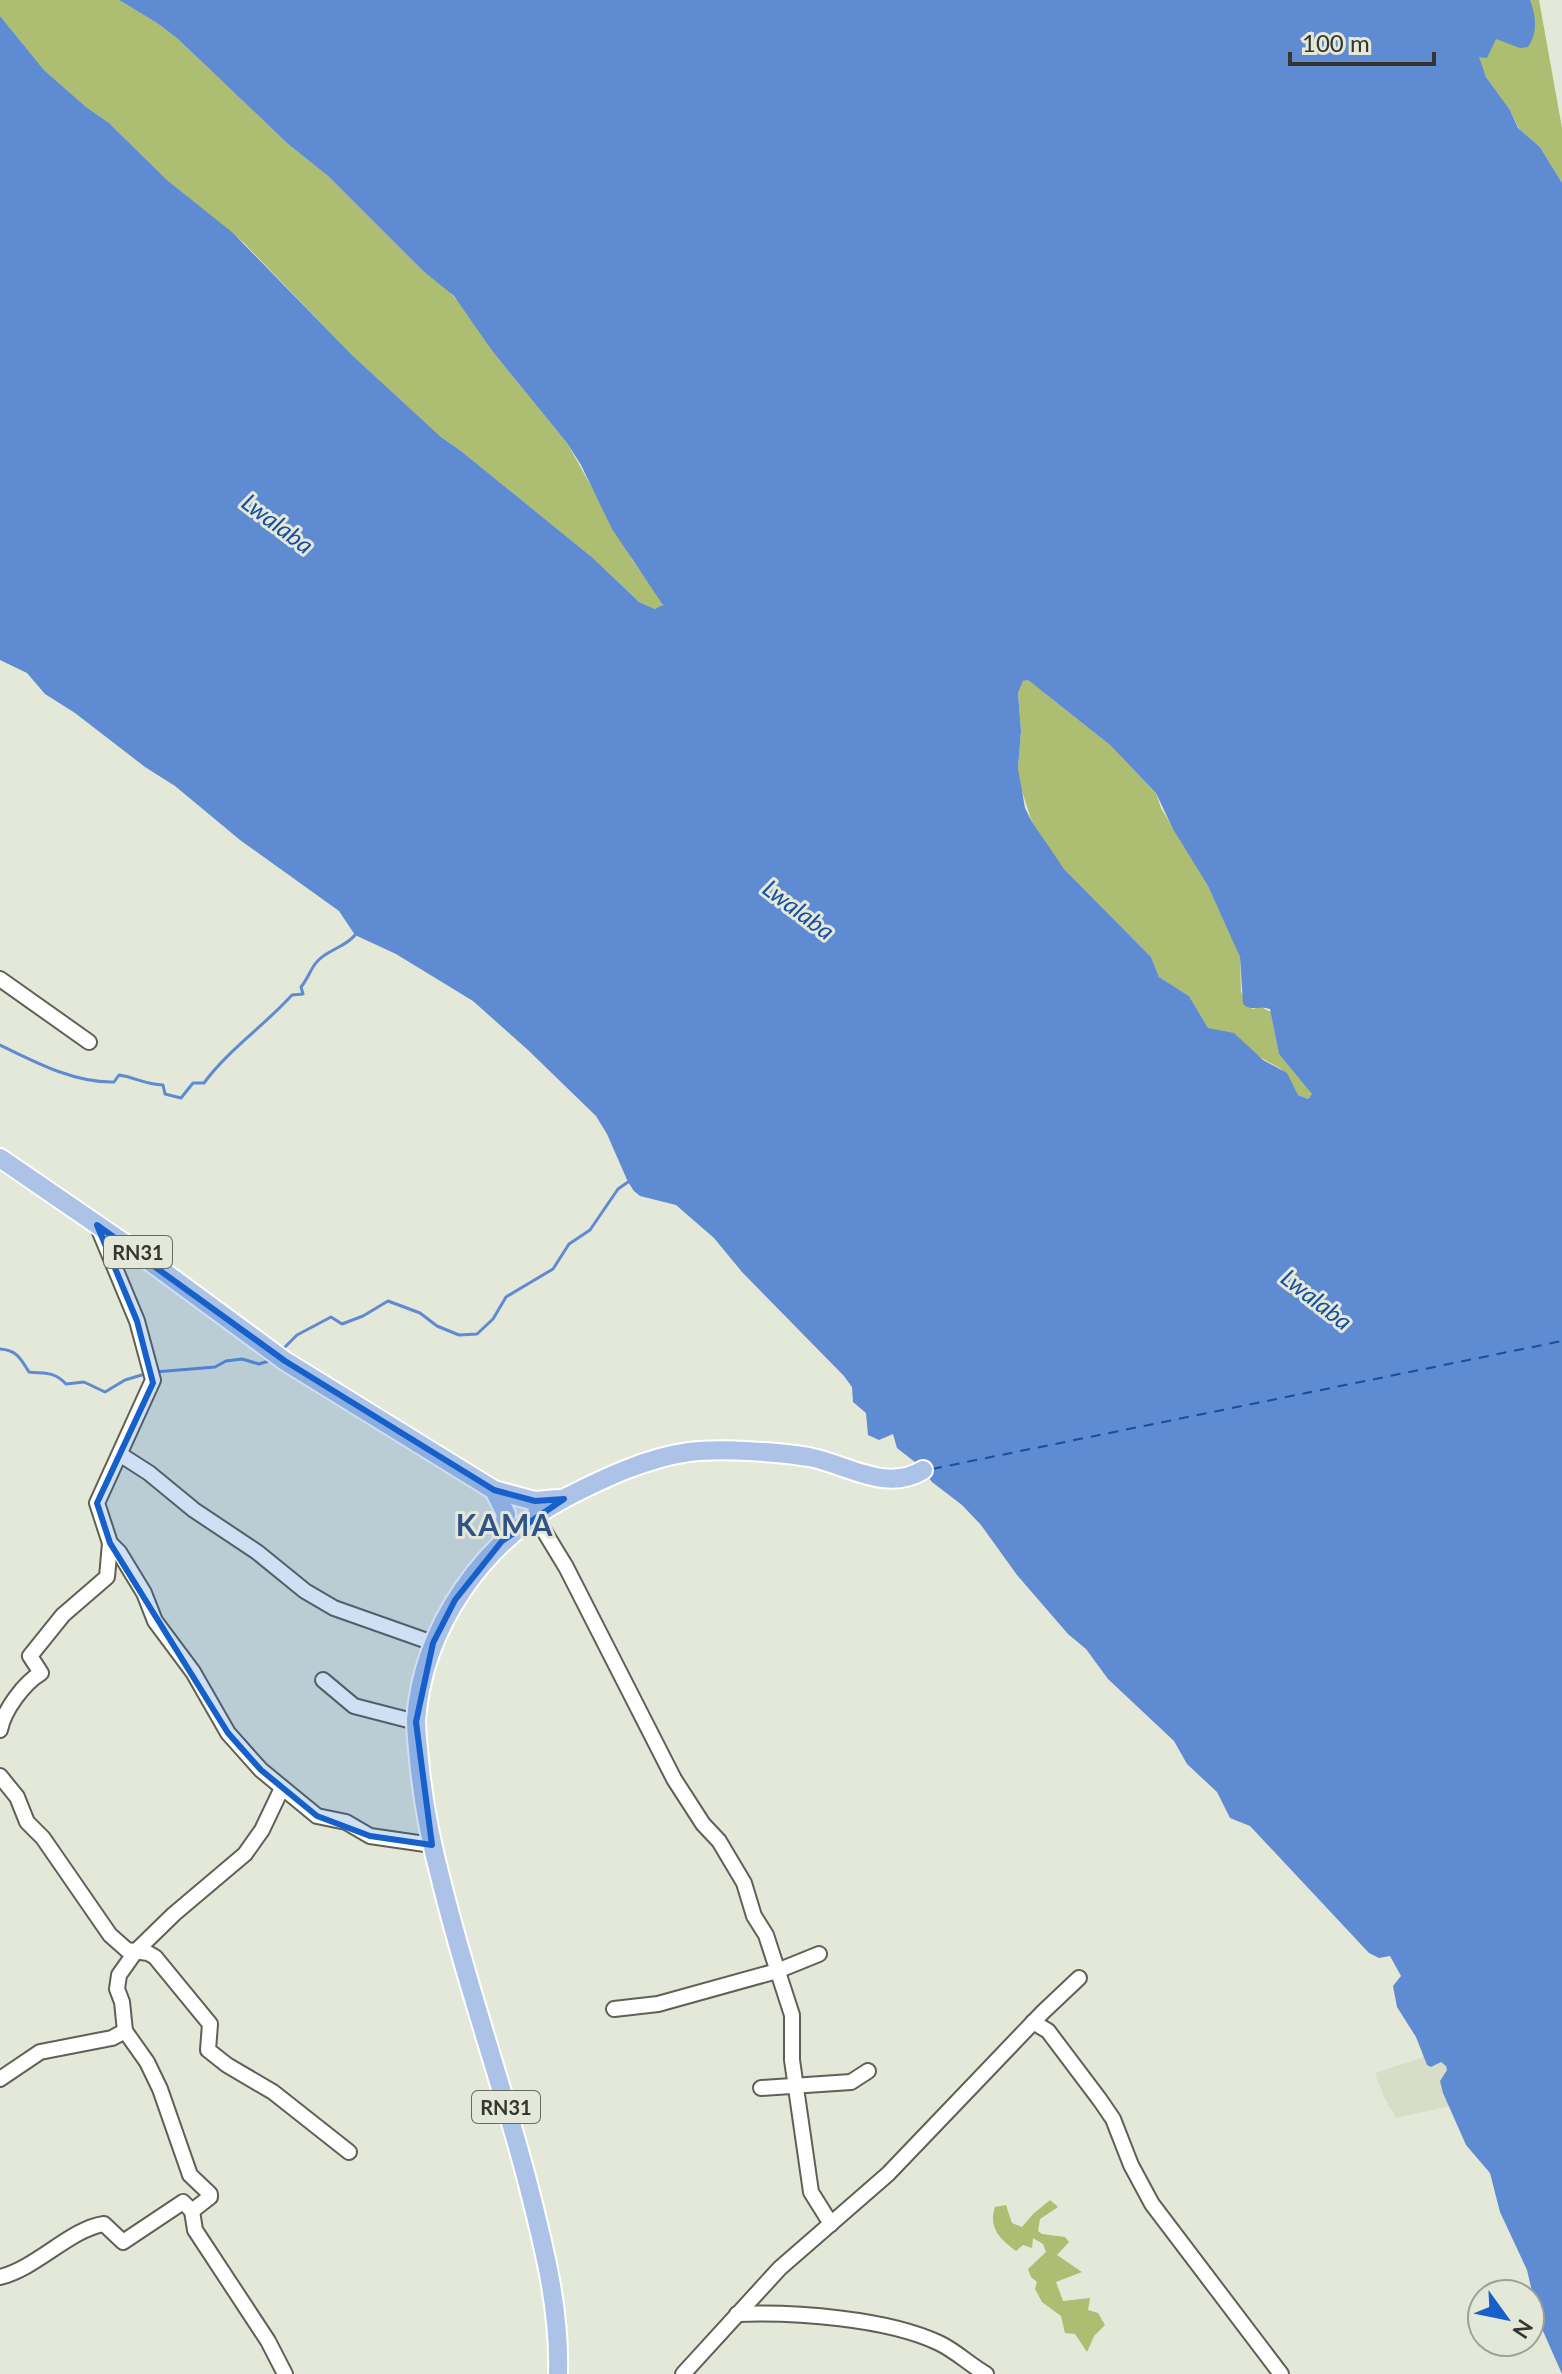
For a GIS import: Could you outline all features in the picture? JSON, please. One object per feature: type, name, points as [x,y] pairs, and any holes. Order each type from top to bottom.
[{"type":"main road","name":"RN31","points":[[0,1158],[137,1252],[278,1357],[494,1490]]},
{"type":"main road","points":[[502,1541],[564,1499],[655,1460],[691,1452],[776,1453],[811,1457],[867,1477],[906,1477],[923,1470]]},
{"type":"main road","points":[[494,1490],[535,1501],[564,1499]]},
{"type":"main road","points":[[494,1490],[506,1510],[502,1541]]},
{"type":"main road","name":"RN31","points":[[502,1541],[455,1600],[433,1643],[424,1672],[416,1722],[423,1802],[432,1845],[539,2225],[556,2310],[558,2374]]},
{"type":"street","points":[[0,979],[89,1042]]},
{"type":"street","points":[[0,1730],[4,1717],[30,1680],[41,1673],[30,1656],[60,1618],[107,1577],[110,1543],[97,1503],[153,1380],[137,1321],[97,1225]]},
{"type":"street","points":[[121,1455],[257,1552],[305,1591],[334,1608],[433,1643]]},
{"type":"street","points":[[535,1516],[566,1567],[674,1779],[743,1880],[754,1916],[766,1935],[792,2015],[792,2060],[811,2192],[831,2224]]},
{"type":"street","points":[[110,1543],[144,1593],[155,1621],[193,1672],[228,1733],[261,1770],[317,1816],[346,1822],[370,1836],[432,1845]]},
{"type":"street","points":[[323,1680],[354,1706],[416,1722]]},
{"type":"street","points":[[0,1776],[17,1797],[27,1822],[43,1838],[110,1935],[127,1950],[155,1957],[210,2024],[208,2050],[273,2092],[349,2152]]},
{"type":"street","points":[[192,2211],[210,2194],[190,2175],[160,2089],[147,2062],[125,2031],[117,1987],[121,1972],[136,1951],[245,1854],[262,1830],[282,1788]]},
{"type":"street","points":[[614,2009],[658,2004],[777,1971],[819,1954]]},
{"type":"street","points":[[683,2374],[780,2268],[888,2174],[1079,1978]]},
{"type":"street","points":[[1033,2022],[1048,2031],[1100,2100],[1113,2119],[1131,2165],[1152,2204],[1281,2374]]},
{"type":"street","points":[[0,2079],[40,2052],[112,2038],[125,2031]]},
{"type":"street","points":[[761,2088],[851,2082],[868,2071]]},
{"type":"street","points":[[0,2277],[27,2266],[91,2227],[105,2225],[123,2242],[183,2202],[192,2211],[195,2230],[268,2341],[285,2374]]},
{"type":"street","points":[[737,2314],[819,2317],[921,2335],[946,2346],[986,2374]]},
{"type":"highlighted area","points":[[97,1225],[285,1361],[494,1490],[535,1501],[564,1499],[502,1541],[455,1600],[433,1643],[416,1722],[432,1845],[370,1836],[317,1816],[261,1770],[228,1733],[110,1543],[97,1503],[153,1383],[137,1321]]},
{"type":"shaded area","points":[[1424,2057],[1431,2067],[1441,2062],[1446,2066],[1447,2070],[1440,2080],[1450,2106],[1396,2118],[1375,2073]]},
{"type":"green space","points":[[0,0],[119,0],[178,39],[288,144],[328,176],[466,310],[493,352],[567,443],[633,561],[662,601],[662,607],[655,609],[639,602],[593,558],[441,437],[352,355],[244,243],[167,180],[109,123],[44,70],[0,16]]},
{"type":"green space","points":[[1454,0],[1539,0],[1562,128],[1562,183],[1540,147],[1519,129],[1510,110],[1486,77]]},
{"type":"green space","points":[[1028,680],[1110,745],[1156,793],[1161,808],[1208,886],[1240,957],[1241,992],[1252,1009],[1261,1007],[1271,1012],[1279,1054],[1312,1094],[1308,1099],[1298,1095],[1281,1069],[1208,1028],[1189,996],[1159,977],[1151,957],[1049,850],[1032,822],[1018,768],[1021,731],[1018,693],[1023,681]]},
{"type":"green space","points":[[1050,2200],[1058,2207],[1040,2219],[1038,2231],[1065,2237],[1069,2242],[1057,2255],[1082,2272],[1056,2282],[1063,2301],[1090,2298],[1088,2310],[1098,2313],[1105,2325],[1094,2336],[1087,2352],[1075,2334],[1065,2333],[1061,2316],[1042,2302],[1035,2289],[1037,2282],[1028,2269],[1046,2252],[1043,2244],[1033,2238],[1032,2248],[1023,2245],[1016,2251],[994,2227],[995,2207],[1006,2205],[1012,2223],[1022,2227]]},
{"type":"water","name":"Lwalaba","points":[[119,0],[1530,0],[1535,24],[1528,47],[1520,48],[1496,39],[1487,58],[1479,57],[1486,77],[1510,110],[1518,128],[1540,147],[1562,183],[1562,2374],[1546,2338],[1546,2278],[1529,2278],[1500,2212],[1490,2173],[1466,2145],[1443,2093],[1440,2081],[1447,2070],[1446,2066],[1441,2062],[1431,2067],[1427,2065],[1416,2037],[1397,2007],[1393,1986],[1401,1976],[1390,1956],[1379,1958],[1369,1953],[1250,1826],[1230,1818],[1217,1792],[1187,1764],[1174,1741],[1108,1679],[1086,1649],[1068,1634],[1017,1575],[981,1525],[897,1448],[893,1434],[879,1440],[868,1435],[866,1413],[853,1402],[852,1387],[844,1376],[742,1272],[714,1238],[676,1205],[640,1196],[634,1191],[596,1116],[528,1050],[473,1001],[396,954],[355,935],[339,911],[240,840],[175,786],[45,694],[27,673],[0,660],[0,16],[44,70],[109,123],[167,180],[233,233],[352,355],[441,437],[593,558],[639,602],[655,609],[663,605],[612,529],[567,443],[493,352],[454,296],[422,270],[328,176],[288,144],[178,39]],"holes":[[[1028,680],[1110,745],[1156,793],[1173,829],[1208,886],[1240,957],[1243,1004],[1249,1008],[1270,1009],[1279,1054],[1312,1094],[1308,1099],[1298,1095],[1287,1073],[1263,1060],[1234,1033],[1208,1028],[1189,996],[1159,977],[1151,957],[1064,869],[1025,808],[1018,768],[1021,731],[1018,693],[1023,681]]]},
{"type":"waterway","points":[[0,1045],[70,1075],[114,1082],[119,1075],[125,1076],[163,1085],[165,1094],[181,1098],[193,1083],[204,1083],[292,995],[303,994],[301,987],[315,964],[355,935]]},
{"type":"waterway","points":[[283,1349],[297,1335],[331,1317],[342,1324],[388,1301],[420,1313],[437,1326],[459,1335],[477,1334],[493,1319],[506,1297],[553,1269],[569,1244],[590,1230],[618,1189],[628,1182]]},
{"type":"waterway","points":[[0,1349],[15,1353],[29,1372],[53,1375],[66,1384],[84,1382],[105,1392],[125,1380],[145,1374]]},
{"type":"waterway","points":[[155,1372],[215,1367],[226,1361],[242,1359],[259,1364],[272,1360]]},
{"type":"ferry route","points":[[932,1469],[1562,1341]]},
{"type":"district","name":"KAMA","points":[[505,1524]]}]
